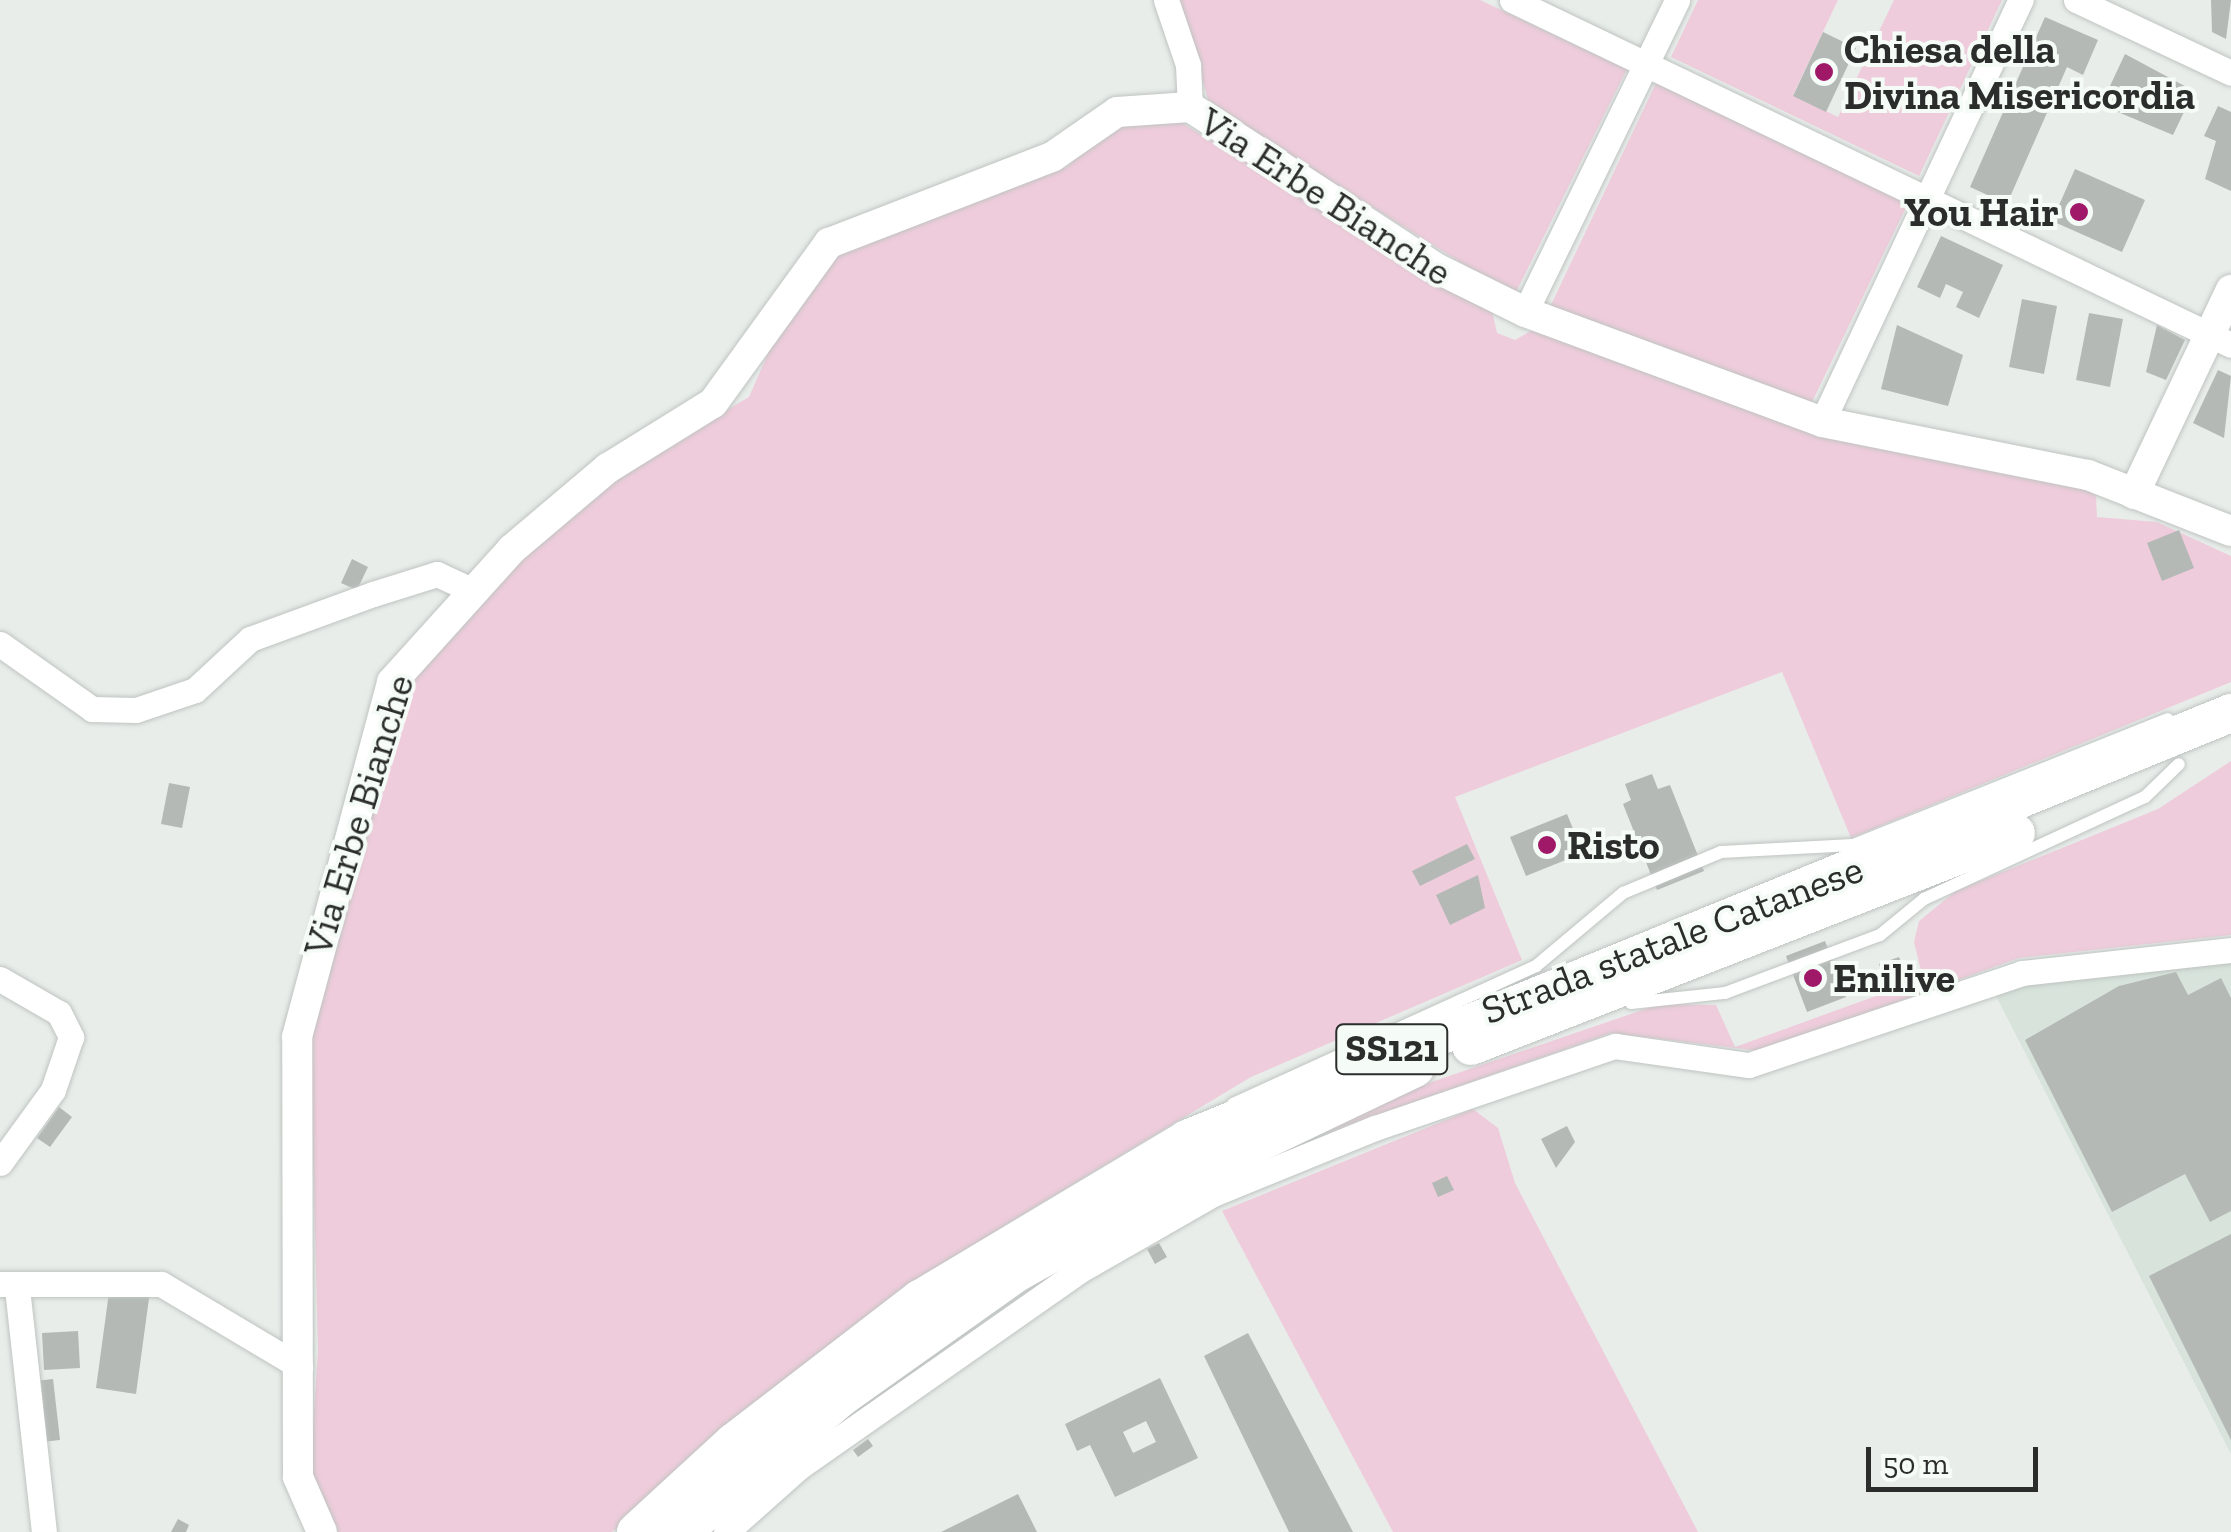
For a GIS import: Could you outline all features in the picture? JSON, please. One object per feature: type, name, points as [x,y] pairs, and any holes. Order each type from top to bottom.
[{"type":"main road","name":"Strada statale Catanese","points":[[682,1532],[842,1396],[1014,1275],[1194,1173],[1447,1055],[2179,764],[2230,722]]},
{"type":"main road","name":"Strada statale Catanese","points":[[636,1532],[749,1430],[920,1299],[1187,1140],[2230,722]]},
{"type":"street","points":[[1166,0],[1188,65],[1190,107]]},
{"type":"street","points":[[1512,0],[1928,194],[2220,340]]},
{"type":"street","points":[[1525,312],[1677,0]]},
{"type":"street","points":[[1822,422],[2021,0]]},
{"type":"street","points":[[2076,0],[2231,74]]},
{"type":"street","name":"Via Erbe Bianche","points":[[322,1532],[298,1476],[300,1367],[294,1150],[305,985],[392,682],[468,590],[608,468],[713,403],[830,242],[1052,157],[1117,112],[1190,107],[1438,269],[1525,312],[1822,422],[2088,475],[2231,531]]},
{"type":"street","points":[[2134,494],[2220,340],[2231,290]]},
{"type":"street","points":[[0,644],[92,709],[136,710],[194,690],[250,639],[373,594],[436,574],[468,590]]},
{"type":"street","points":[[726,1532],[798,1468],[1077,1272],[1213,1194],[1375,1128],[1615,1046],[1748,1065],[2022,973],[2231,950]]},
{"type":"street","points":[[0,980],[59,1012],[72,1037],[53,1090],[0,1164]]},
{"type":"street","points":[[44,1532],[8,1286],[160,1284],[300,1367]]},
{"type":"lane","points":[[1187,1140],[1256,1087],[1536,966],[1623,893],[1721,852],[1853,844],[2177,715],[2230,722]]},
{"type":"shaded area","points":[[1177,0],[1480,0],[1627,69],[1514,296],[1210,105]]},
{"type":"shaded area","points":[[1698,0],[1838,0],[1793,95],[1838,117],[1894,0],[2002,0],[1919,176],[1671,57]]},
{"type":"shaded area","points":[[1657,81],[1910,199],[1812,402],[1550,307]]},
{"type":"shaded area","points":[[1172,117],[1492,311],[1497,333],[1515,340],[1534,329],[1838,438],[2080,484],[2096,496],[2097,517],[2157,522],[2231,556],[2231,682],[1851,838],[1782,672],[1455,797],[1522,960],[1251,1077],[1005,1225],[612,1532],[337,1532],[310,1474],[318,1351],[310,1037],[406,679],[518,557],[615,476],[749,397],[778,331],[839,254],[959,200],[1067,167],[1108,126]]},
{"type":"shaded area","points":[[2231,761],[2231,935],[2019,958],[1761,1051],[1611,1033],[1280,1149],[1423,1085],[1660,1004],[1716,1005],[1735,1047],[1923,979],[1914,942],[1919,921],[1956,891],[2158,809]]},
{"type":"shaded area","points":[[2231,959],[2231,1454],[1995,994],[2055,978]]},
{"type":"shaded area","points":[[1473,1109],[1498,1128],[1515,1183],[1698,1532],[1393,1532],[1222,1211]]},
{"type":"building","points":[[2211,0],[2231,0],[2226,39],[2212,32]]},
{"type":"building","points":[[2045,17],[2098,40],[2083,75],[2067,67],[2007,204],[1970,187]]},
{"type":"building","name":"Chiesa della Divina Misericordia","points":[[1823,32],[1856,48],[1826,112],[1793,96]]},
{"type":"building","points":[[2125,54],[2194,91],[2173,135],[2101,105]]},
{"type":"building","points":[[2218,106],[2231,112],[2231,191],[2205,179],[2216,141],[2204,136]]},
{"type":"building","points":[[2075,169],[2145,200],[2122,252],[2052,221]]},
{"type":"building","points":[[1941,236],[2003,265],[1979,318],[1956,307],[1963,292],[1946,284],[1940,298],[1917,287]]},
{"type":"building","points":[[2022,299],[2057,306],[2044,374],[2009,367]]},
{"type":"building","points":[[2089,313],[2123,319],[2110,387],[2076,380]]},
{"type":"building","points":[[1897,325],[1963,355],[1948,406],[1881,389]]},
{"type":"building","points":[[2157,325],[2185,340],[2166,380],[2146,372]]},
{"type":"building","points":[[2218,370],[2231,376],[2224,438],[2193,423]]},
{"type":"building","points":[[2179,530],[2194,568],[2162,581],[2147,543]]},
{"type":"building","points":[[352,559],[368,567],[357,590],[341,583]]},
{"type":"building","points":[[1652,774],[1658,789],[1670,785],[1704,871],[1657,890],[1623,804],[1631,800],[1625,784]]},
{"type":"building","points":[[169,783],[190,787],[182,828],[161,824]]},
{"type":"building","name":"Risto","points":[[1567,814],[1583,853],[1526,876],[1510,837]]},
{"type":"building","points":[[1467,844],[1475,859],[1420,886],[1412,871]]},
{"type":"building","points":[[1478,875],[1485,908],[1450,925],[1436,895]]},
{"type":"building","points":[[1825,941],[1846,997],[1807,1012],[1786,956]]},
{"type":"building","points":[[1899,957],[1902,964],[1882,972],[1879,964]]},
{"type":"building","points":[[2176,972],[2188,995],[2221,978],[2231,998],[2231,1211],[2210,1222],[2185,1174],[2112,1212],[2025,1040],[2119,986]]},
{"type":"building","points":[[59,1107],[72,1117],[50,1147],[37,1138]]},
{"type":"building","points":[[1567,1126],[1575,1142],[1556,1168],[1541,1139]]},
{"type":"building","points":[[1447,1176],[1454,1190],[1438,1197],[1432,1183]]},
{"type":"building","points":[[2231,1234],[2231,1440],[2149,1276]]},
{"type":"building","points":[[1159,1243],[1167,1257],[1155,1264],[1147,1249]]},
{"type":"building","points":[[110,1285],[150,1291],[136,1394],[96,1388]]},
{"type":"building","points":[[78,1331],[80,1368],[44,1370],[42,1333]]},
{"type":"building","points":[[1248,1333],[1353,1532],[1289,1532],[1204,1356]]},
{"type":"building","points":[[1160,1378],[1198,1458],[1115,1497],[1090,1445],[1077,1451],[1065,1424]],"holes":[[[1146,1421],[1156,1442],[1133,1453],[1123,1432]]]},
{"type":"building","points":[[53,1379],[60,1440],[42,1442],[35,1381]]},
{"type":"building","points":[[868,1439],[873,1446],[858,1457],[853,1450]]},
{"type":"building","points":[[1018,1494],[1037,1532],[941,1532]]},
{"type":"building","points":[[178,1519],[189,1525],[186,1532],[171,1532]]},
{"type":"place","name":"Chiesa della Divina Misericordia","points":[[1824,72]]},
{"type":"place","name":"You Hair","points":[[2079,212]]},
{"type":"place","name":"Risto","points":[[1547,845]]},
{"type":"place","name":"Enilive","points":[[1813,978]]}]
